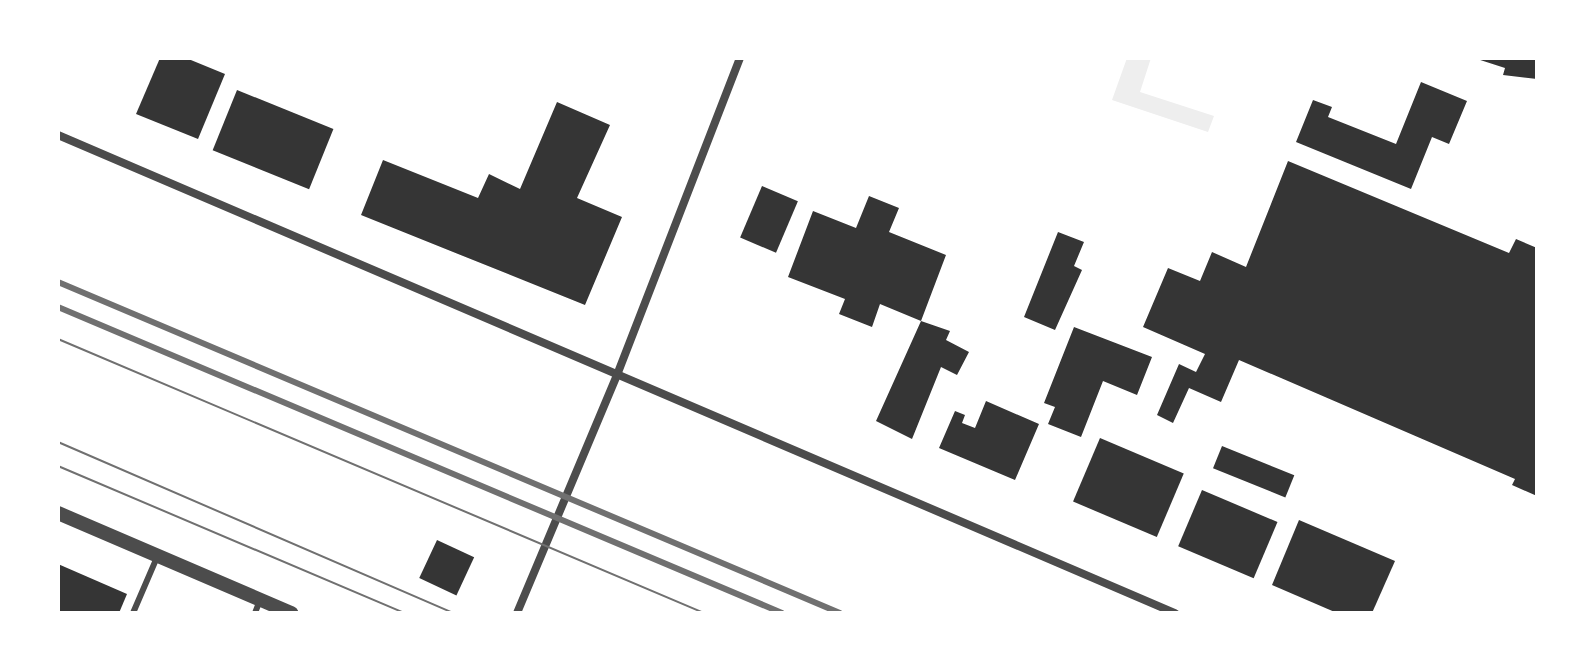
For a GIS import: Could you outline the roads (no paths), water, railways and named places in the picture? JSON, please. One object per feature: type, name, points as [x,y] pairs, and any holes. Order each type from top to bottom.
[{"type":"street","points":[[517,613],[617,375],[740,58]]},
{"type":"street","points":[[58,135],[1175,613]]},
{"type":"street","points":[[58,513],[158,555],[258,606],[291,613]]},
{"type":"lane","points":[[133,613],[158,555]]},
{"type":"tram line","points":[[58,339],[704,613]]},
{"type":"tram line","points":[[58,442],[454,613]]},
{"type":"tram line","points":[[58,466],[404,613]]},
{"type":"railway","points":[[58,282],[840,613]]},
{"type":"railway","points":[[58,307],[782,613]]}]
